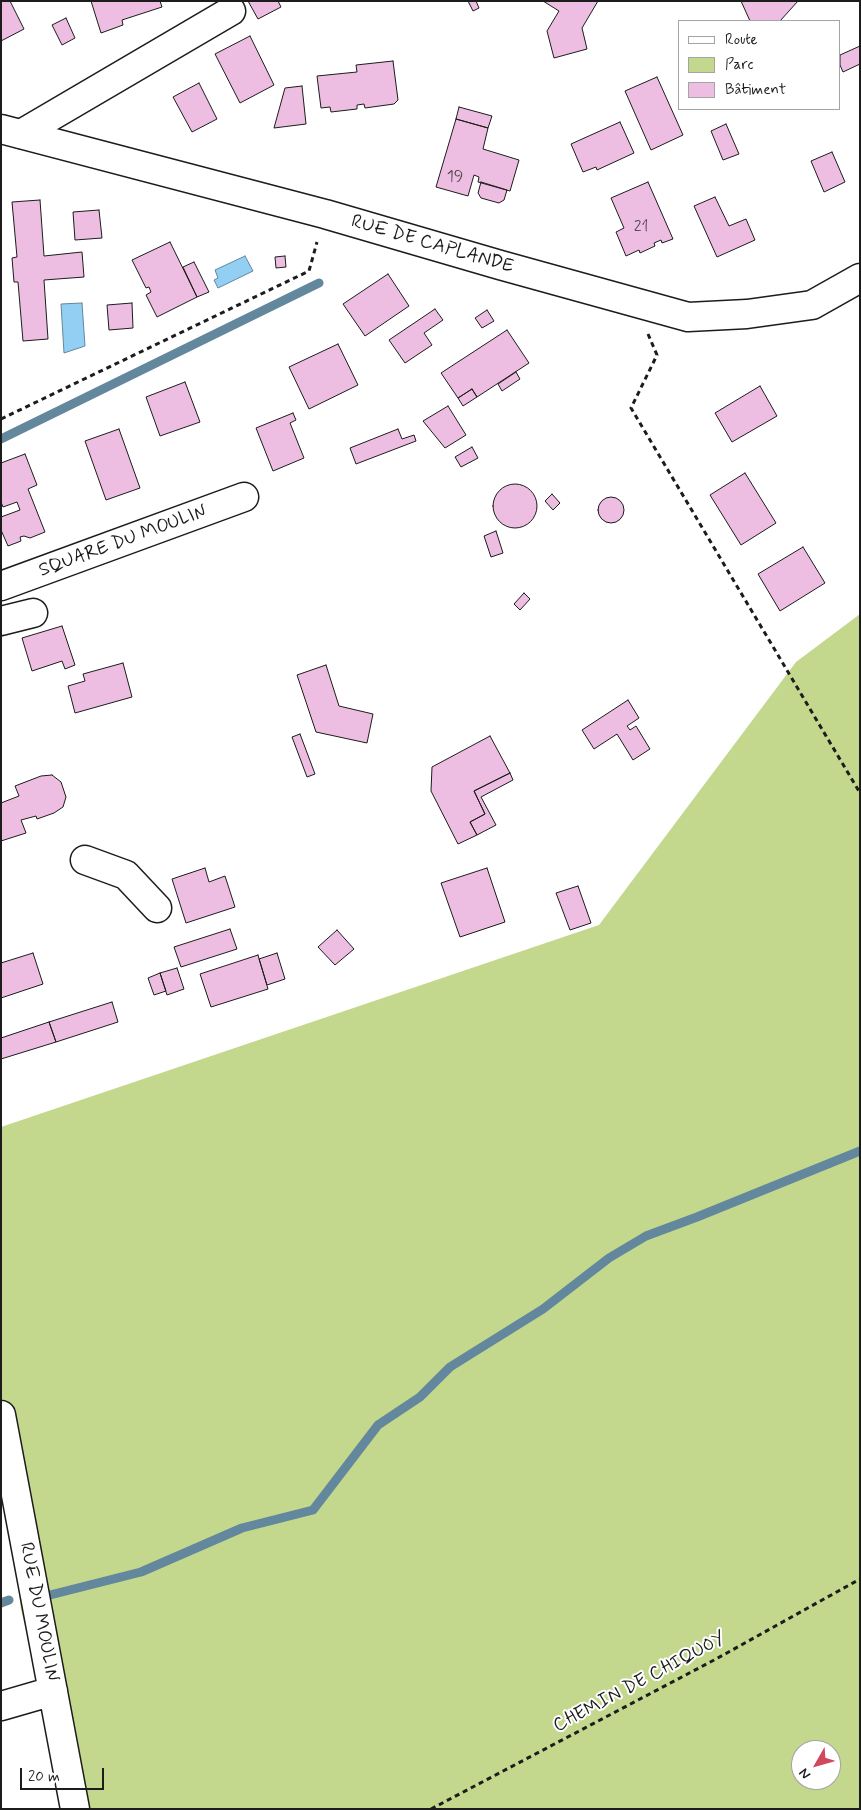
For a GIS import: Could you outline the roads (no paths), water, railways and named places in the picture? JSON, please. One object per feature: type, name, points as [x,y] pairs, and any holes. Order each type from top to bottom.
[{"type":"main road","points":[[11,132],[231,11]]},
{"type":"main road","name":"RUE DE CAPLANDE","points":[[11,132],[325,214],[500,265],[688,316],[747,314],[812,305],[860,278]]},
{"type":"main road","name":"SQUARE DU MOULIN","points":[[1,586],[244,497]]},
{"type":"main road","points":[[1,621],[33,614]]},
{"type":"main road","points":[[86,860],[126,875],[157,908]]},
{"type":"main road","name":"RUE DU MOULIN","points":[[1,1415],[75,1809]]},
{"type":"main road","points":[[1,1706],[53,1691]]},
{"type":"water","points":[[245,256],[253,271],[218,288],[214,280],[218,278],[215,270]]},
{"type":"water","points":[[82,303],[85,346],[64,353],[61,304]]},
{"type":"waterway","points":[[1,439],[319,283]]},
{"type":"waterway","points":[[50,1595],[141,1572],[242,1528],[313,1510],[378,1425],[420,1397],[450,1367],[543,1309],[609,1258],[646,1236],[860,1151]]},
{"type":"waterway","points":[[1,1603],[9,1600]]}]
